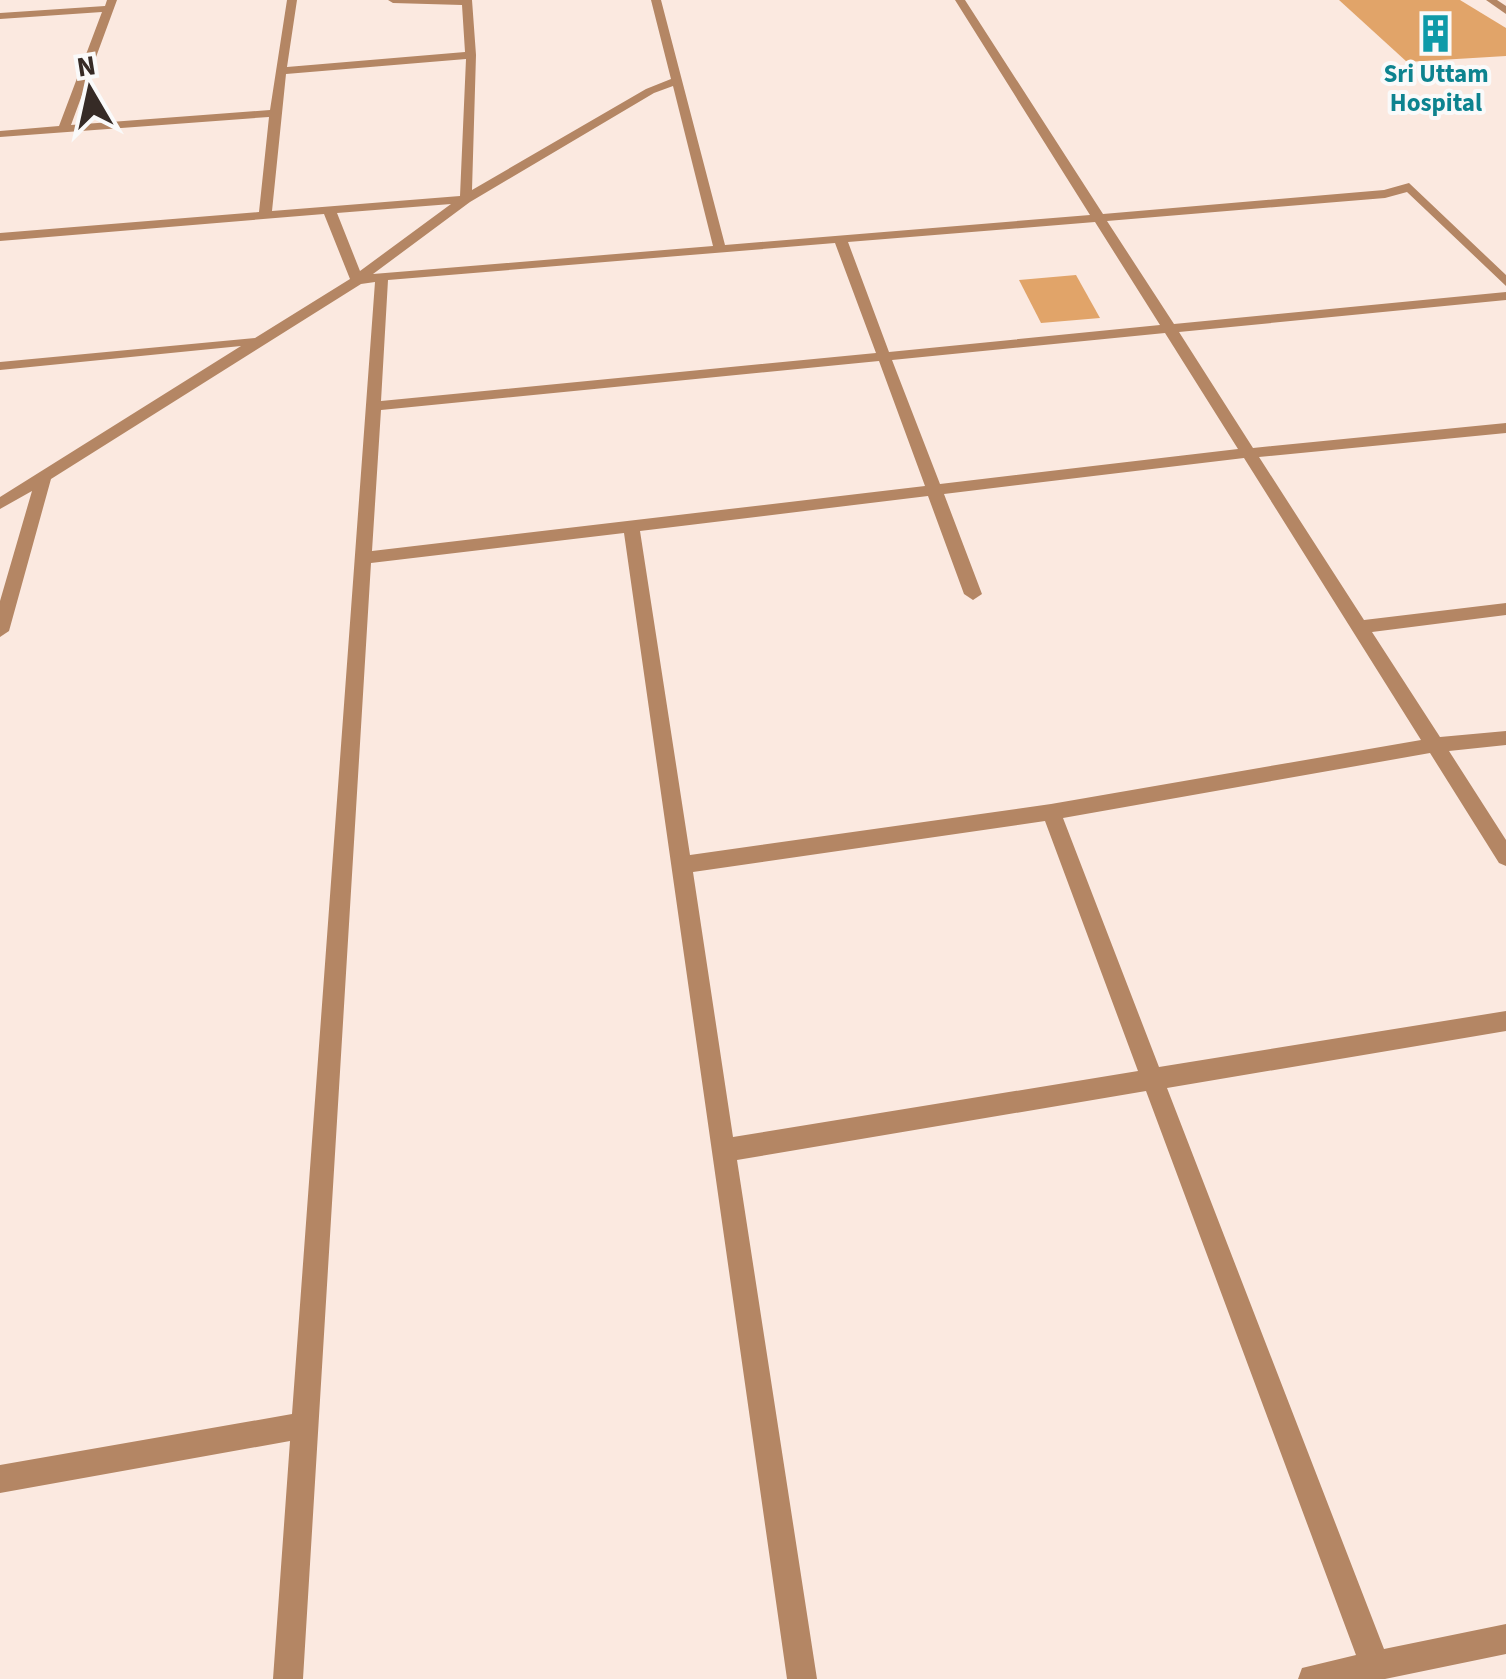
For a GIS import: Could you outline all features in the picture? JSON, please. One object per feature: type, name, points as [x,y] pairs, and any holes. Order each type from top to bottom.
[{"type":"street","points":[[265,216],[292,0]]},
{"type":"street","points":[[393,0],[467,1],[472,56],[466,199]]},
{"type":"street","points":[[656,0],[720,249]]},
{"type":"street","points":[[960,0],[1506,858]]},
{"type":"street","points":[[1491,0],[1506,11]]},
{"type":"street","points":[[0,32],[6,15],[110,4],[64,129]]},
{"type":"street","points":[[281,70],[472,56]]},
{"type":"street","points":[[0,504],[357,280],[466,199],[650,91],[678,80]]},
{"type":"street","points":[[0,134],[275,113]]},
{"type":"street","points":[[357,280],[1386,194],[1409,187],[1506,282]]},
{"type":"street","points":[[0,238],[466,199]]},
{"type":"street","points":[[329,210],[357,280]]},
{"type":"street","points":[[840,239],[973,594]]},
{"type":"street","points":[[288,1679],[382,277]]},
{"type":"street","points":[[374,406],[1506,296]]},
{"type":"street","points":[[0,366],[256,340]]},
{"type":"street","points":[[364,558],[1248,454],[1504,431]]},
{"type":"street","points":[[0,631],[44,476]]},
{"type":"street","points":[[631,526],[802,1679]]},
{"type":"street","points":[[1360,627],[1506,610]]},
{"type":"street","points":[[682,864],[1050,812],[1434,745],[1506,738]]},
{"type":"street","points":[[1050,812],[1375,1666]]},
{"type":"street","points":[[724,1150],[1506,1021]]},
{"type":"street","points":[[0,1479],[306,1425]]},
{"type":"street","points":[[1313,1679],[1506,1640]]},
{"type":"building","name":"Sri Uttam Hospital","points":[[1339,0],[1460,0],[1506,28],[1506,56],[1407,62]]},
{"type":"building","points":[[1076,275],[1100,318],[1041,323],[1019,280]]},
{"type":"place","name":"Sri Uttam Hospital","points":[[1436,33]]}]
